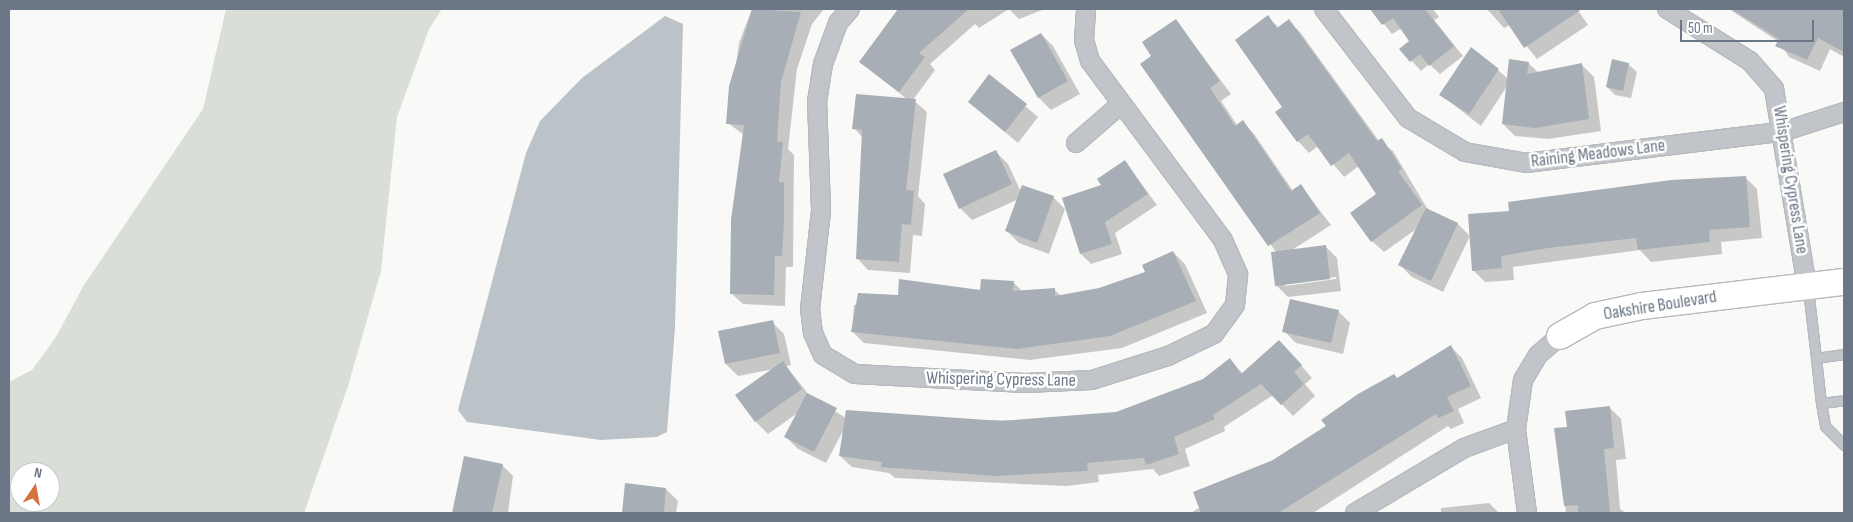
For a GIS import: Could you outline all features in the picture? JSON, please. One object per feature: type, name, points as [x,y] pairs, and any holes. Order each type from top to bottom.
[{"type":"street","name":"Whispering Cypress Lane","points":[[850,9],[838,23],[823,64],[817,100],[821,211],[810,309],[813,334],[823,355],[855,374],[1025,384],[1092,380],[1168,356],[1214,334],[1235,305],[1238,274],[1223,240],[1090,61],[1084,40],[1086,9]]},
{"type":"street","name":"Raining Meadows Lane","points":[[1324,9],[1408,118],[1465,152],[1526,164],[1784,131],[1844,112]]},
{"type":"street","name":"Whispering Cypress Lane","points":[[1667,9],[1750,60],[1774,89],[1784,131],[1807,287]]},
{"type":"street","points":[[1076,143],[1121,104]]},
{"type":"street","name":"Oakshire Boulevard","points":[[1527,513],[1516,429],[1523,380],[1538,355],[1560,336],[1596,316],[1642,306],[1844,282]]},
{"type":"street","points":[[1355,513],[1464,448],[1516,429]]},
{"type":"lane","points":[[1807,287],[1821,403],[1827,430],[1844,445]]},
{"type":"lane","points":[[1816,358],[1844,354]]},
{"type":"lane","points":[[1821,403],[1844,400]]},
{"type":"shaded area","points":[[226,9],[442,9],[429,29],[397,117],[381,271],[348,386],[304,513],[9,513],[9,382],[32,370],[56,337],[84,285],[203,109]]},
{"type":"shaded area","points":[[665,16],[683,24],[675,327],[667,432],[657,437],[601,440],[467,422],[458,410],[526,153],[540,121],[582,78]]},
{"type":"building","points":[[752,9],[801,12],[781,82],[777,142],[783,142],[779,182],[784,182],[784,223],[782,256],[775,256],[774,295],[730,294],[731,220],[744,125],[726,124],[729,86]]},
{"type":"building","points":[[898,9],[969,9],[919,53],[925,57],[899,92],[859,62]]},
{"type":"building","points":[[1370,9],[1425,9],[1454,46],[1429,66],[1420,54],[1410,62],[1399,49],[1409,41],[1393,18],[1382,25]]},
{"type":"building","points":[[1498,9],[1582,9],[1524,48]]},
{"type":"building","points":[[1731,9],[1844,9],[1844,52],[1818,38],[1807,60],[1775,46],[1779,39]]},
{"type":"building","points":[[1268,15],[1277,28],[1289,19],[1377,141],[1382,138],[1402,169],[1398,171],[1422,205],[1371,242],[1350,213],[1376,194],[1349,153],[1331,166],[1308,134],[1297,142],[1275,112],[1282,107],[1235,40]]},
{"type":"building","points":[[1176,19],[1220,81],[1210,88],[1235,126],[1243,120],[1291,191],[1301,184],[1320,213],[1268,246],[1140,64],[1151,56],[1142,42]]},
{"type":"building","points":[[1041,33],[1068,81],[1038,98],[1010,50]]},
{"type":"building","points":[[1471,47],[1499,69],[1469,114],[1439,95]]},
{"type":"building","points":[[1509,59],[1529,62],[1527,74],[1582,63],[1589,119],[1535,128],[1502,124]]},
{"type":"building","points":[[1612,59],[1629,63],[1623,91],[1606,87]]},
{"type":"building","points":[[989,74],[1027,104],[1005,132],[968,102]]},
{"type":"building","points":[[856,94],[916,99],[906,190],[914,191],[911,225],[902,224],[899,262],[856,259],[862,130],[852,129]]},
{"type":"building","points":[[996,150],[1012,184],[959,209],[943,174]]},
{"type":"building","points":[[1125,160],[1148,194],[1105,222],[1112,244],[1080,254],[1062,198],[1101,185],[1097,179]]},
{"type":"building","points":[[1746,176],[1750,227],[1709,230],[1710,242],[1638,250],[1636,238],[1548,248],[1501,256],[1502,268],[1472,271],[1468,214],[1509,211],[1508,202],[1671,180]]},
{"type":"building","points":[[1022,185],[1054,196],[1037,243],[1005,231]]},
{"type":"building","points":[[1426,208],[1458,223],[1431,281],[1398,265]]},
{"type":"building","points":[[1326,245],[1330,279],[1275,286],[1271,252]]},
{"type":"building","points":[[1173,251],[1196,301],[1110,336],[1017,349],[851,332],[858,293],[898,295],[899,279],[980,290],[981,279],[1014,281],[1013,291],[1055,288],[1055,296],[1099,288],[1145,272],[1142,265]]},
{"type":"building","points":[[1290,299],[1339,310],[1331,343],[1282,332]]},
{"type":"building","points":[[773,320],[780,353],[725,364],[718,331]]},
{"type":"building","points":[[1279,340],[1302,365],[1294,372],[1304,384],[1281,405],[1261,384],[1213,415],[1215,419],[1174,437],[1179,454],[1146,465],[1144,458],[1087,463],[1088,471],[995,476],[881,467],[882,462],[839,456],[846,410],[1001,421],[1116,412],[1203,379],[1230,358],[1241,374]]},
{"type":"building","points":[[1451,345],[1471,386],[1447,397],[1454,411],[1438,418],[1436,414],[1278,513],[1201,513],[1193,492],[1273,460],[1326,426],[1321,420],[1358,394],[1394,374],[1397,378]]},
{"type":"building","points":[[783,361],[802,389],[755,422],[735,395]]},
{"type":"building","points":[[807,393],[837,408],[814,452],[784,437]]},
{"type":"building","points":[[1610,406],[1614,448],[1604,449],[1610,513],[1578,513],[1578,505],[1564,506],[1554,428],[1567,427],[1565,411]]},
{"type":"building","points":[[464,456],[503,464],[492,513],[452,513]]},
{"type":"building","points":[[625,483],[666,488],[664,513],[622,513]]}]
